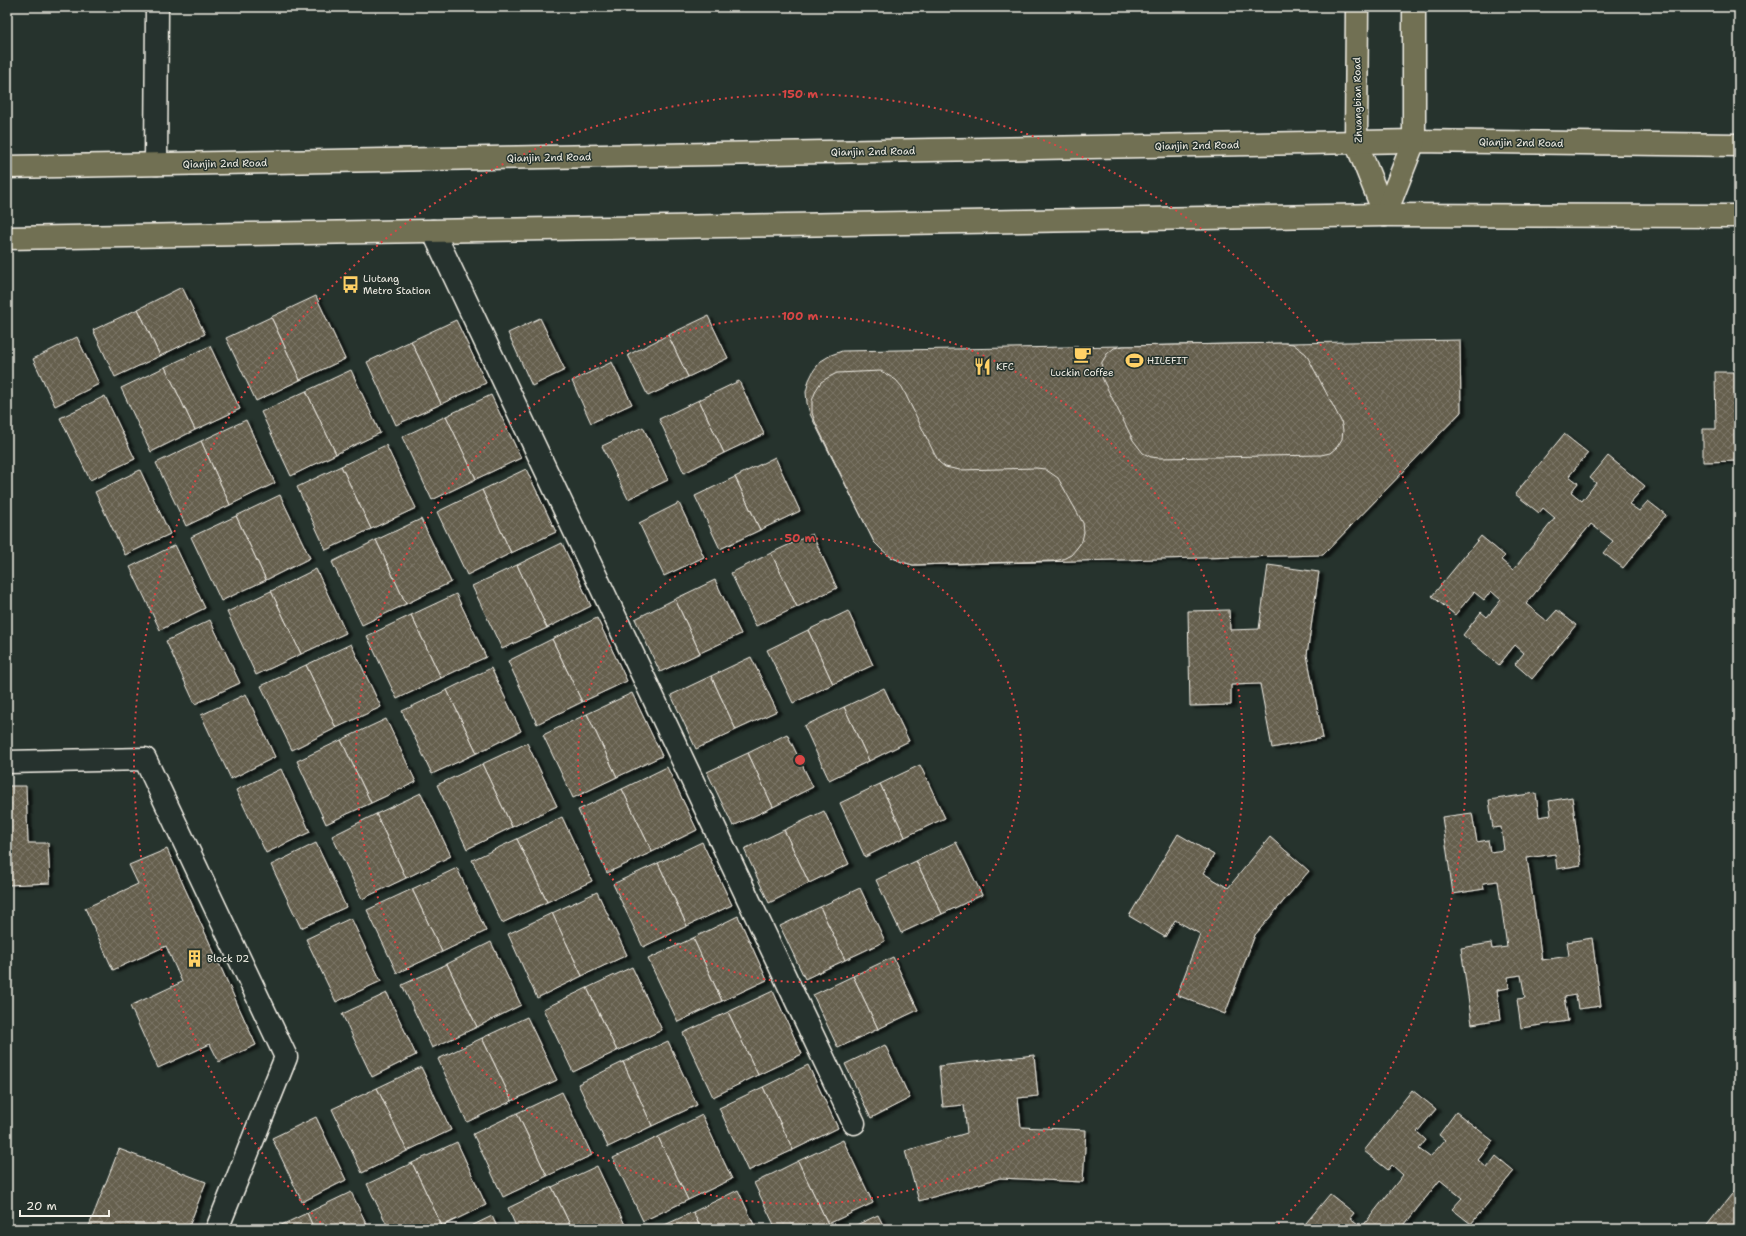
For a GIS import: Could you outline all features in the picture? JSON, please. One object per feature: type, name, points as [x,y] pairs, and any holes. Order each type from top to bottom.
[{"type":"main road","name":"Zhuangbian Road","points":[[1356,7],[1356,142],[1385,215]]},
{"type":"main road","points":[[1385,215],[1414,141],[1414,7]]},
{"type":"main road","name":"Qianjin 2nd Road","points":[[7,167],[1414,141],[1739,145]]},
{"type":"main road","points":[[7,238],[1385,215],[1739,216]]},
{"type":"street","points":[[156,164],[157,7]]},
{"type":"street","points":[[433,231],[854,1123]]},
{"type":"street","points":[[7,762],[145,759],[286,1057],[217,1229]]},
{"type":"building","points":[[182,287],[205,334],[160,356],[138,309]]},
{"type":"building","points":[[316,296],[345,359],[300,380],[271,317]]},
{"type":"building","points":[[138,309],[160,356],[115,377],[93,330]]},
{"type":"building","points":[[708,316],[728,358],[688,377],[668,335]]},
{"type":"building","points":[[271,317],[300,380],[256,401],[226,338]]},
{"type":"building","points":[[540,318],[565,370],[532,386],[508,333]]},
{"type":"building","points":[[456,320],[486,383],[441,404],[411,341]]},
{"type":"building","points":[[668,335],[688,377],[648,396],[628,355]]},
{"type":"building","points":[[77,337],[99,384],[55,406],[33,359]]},
{"type":"building","points":[[1460,340],[1461,412],[1323,555],[913,565],[902,562],[891,557],[874,542],[810,414],[806,392],[809,380],[821,361],[842,351]]},
{"type":"building","points":[[411,341],[441,404],[396,425],[367,362]]},
{"type":"building","points":[[1293,344],[1306,354],[1341,421],[1343,430],[1342,439],[1337,447],[1330,453],[1321,455],[1151,457],[1143,453],[1133,440],[1103,380],[1101,371],[1102,362],[1107,354],[1114,348],[1123,346]]},
{"type":"building","points":[[210,346],[240,409],[195,430],[165,367]]},
{"type":"building","points":[[612,362],[632,404],[591,423],[572,381]]},
{"type":"building","points":[[165,367],[195,430],[151,452],[121,388]]},
{"type":"building","points":[[351,370],[380,433],[336,454],[306,391]]},
{"type":"building","points":[[881,371],[896,380],[902,387],[935,455],[939,462],[945,467],[960,470],[1036,468],[1045,469],[1058,478],[1083,523],[1084,532],[1082,541],[1071,555],[1054,561],[913,565],[891,557],[882,550],[874,542],[812,413],[812,401],[816,390],[821,382],[829,377],[837,373]]},
{"type":"building","points":[[1715,372],[1739,372],[1739,461],[1703,462],[1703,429],[1716,429]]},
{"type":"building","points":[[739,381],[764,434],[724,453],[699,400]]},
{"type":"building","points":[[306,391],[336,454],[291,476],[261,412]]},
{"type":"building","points":[[491,395],[521,458],[476,479],[446,416]]},
{"type":"building","points":[[105,396],[135,459],[90,480],[60,418]]},
{"type":"building","points":[[699,400],[724,453],[684,473],[659,419]]},
{"type":"building","points":[[446,416],[476,479],[432,500],[402,437]]},
{"type":"building","points":[[246,420],[275,483],[230,505],[201,441]]},
{"type":"building","points":[[643,427],[668,480],[628,499],[602,446]]},
{"type":"building","points":[[1564,434],[1588,453],[1569,476],[1578,483],[1571,492],[1582,501],[1596,483],[1590,478],[1608,456],[1645,486],[1629,504],[1639,511],[1648,501],[1666,515],[1623,568],[1603,553],[1613,541],[1591,524],[1526,604],[1547,621],[1557,610],[1576,625],[1532,679],[1515,664],[1524,653],[1515,645],[1499,665],[1463,635],[1481,612],[1487,617],[1501,600],[1491,591],[1484,600],[1474,592],[1455,615],[1432,596],[1481,536],[1505,556],[1501,560],[1513,570],[1555,518],[1543,508],[1539,513],[1515,494]]},
{"type":"building","points":[[201,441],[230,505],[186,526],[156,463]]},
{"type":"building","points":[[386,445],[416,508],[371,529],[341,466]]},
{"type":"building","points":[[775,457],[800,511],[760,530],[735,477]]},
{"type":"building","points":[[341,466],[371,529],[326,550],[297,487]]},
{"type":"building","points":[[526,469],[556,532],[511,553],[482,490]]},
{"type":"building","points":[[140,470],[170,534],[125,555],[95,492]]},
{"type":"building","points":[[735,477],[760,530],[720,549],[695,496]]},
{"type":"building","points":[[482,490],[511,553],[467,575],[437,512]]},
{"type":"building","points":[[280,495],[310,558],[266,580],[236,516]]},
{"type":"building","points":[[679,503],[704,557],[664,576],[639,523]]},
{"type":"building","points":[[236,516],[266,580],[221,601],[191,537]]},
{"type":"building","points":[[421,519],[451,582],[406,604],[376,540]]},
{"type":"building","points":[[812,534],[837,588],[797,607],[771,553]]},
{"type":"building","points":[[376,540],[406,604],[362,625],[332,562]]},
{"type":"building","points":[[562,543],[591,606],[547,628],[517,565]]},
{"type":"building","points":[[175,545],[205,608],[160,630],[130,567]]},
{"type":"building","points":[[771,553],[797,607],[756,626],[731,573]]},
{"type":"building","points":[[517,565],[547,628],[502,649],[472,586]]},
{"type":"building","points":[[1268,565],[1319,572],[1307,655],[1323,738],[1272,748],[1260,684],[1231,685],[1231,705],[1190,706],[1188,611],[1229,610],[1230,630],[1259,629]]},
{"type":"building","points":[[316,569],[346,633],[301,654],[271,591]]},
{"type":"building","points":[[715,580],[741,634],[700,653],[675,599]]},
{"type":"building","points":[[271,591],[301,654],[256,675],[227,612]]},
{"type":"building","points":[[456,594],[486,657],[441,678],[411,615]]},
{"type":"building","points":[[675,599],[700,653],[660,672],[635,619]]},
{"type":"building","points":[[848,611],[873,665],[833,684],[808,630]]},
{"type":"building","points":[[411,615],[441,678],[397,699],[367,636]]},
{"type":"building","points":[[597,618],[627,681],[582,702],[552,639]]},
{"type":"building","points":[[210,620],[240,683],[195,704],[166,641]]},
{"type":"building","points":[[808,630],[833,684],[793,703],[767,650]]},
{"type":"building","points":[[552,639],[582,702],[537,724],[508,661]]},
{"type":"building","points":[[351,644],[381,707],[336,728],[306,665]]},
{"type":"building","points":[[751,657],[777,711],[736,730],[711,676]]},
{"type":"building","points":[[306,665],[336,728],[292,750],[261,686]]},
{"type":"building","points":[[491,668],[521,731],[477,753],[447,690]]},
{"type":"building","points":[[711,676],[736,730],[696,749],[671,695]]},
{"type":"building","points":[[884,688],[909,741],[869,761],[844,707]]},
{"type":"building","points":[[447,690],[477,753],[432,774],[402,711]]},
{"type":"building","points":[[632,693],[662,756],[617,777],[587,714]]},
{"type":"building","points":[[246,694],[275,757],[231,779],[201,715]]},
{"type":"building","points":[[844,707],[869,761],[829,780],[804,726]]},
{"type":"building","points":[[587,714],[617,777],[573,798],[543,735]]},
{"type":"building","points":[[386,719],[416,782],[371,803],[341,740]]},
{"type":"building","points":[[787,734],[813,787],[773,807],[748,753]]},
{"type":"building","points":[[341,740],[371,803],[326,824],[297,761]]},
{"type":"building","points":[[527,743],[557,806],[512,827],[482,764]]},
{"type":"building","points":[[748,753],[773,807],[733,826],[707,772]]},
{"type":"building","points":[[482,764],[512,827],[467,849],[437,785]]},
{"type":"building","points":[[920,765],[945,818],[905,837],[880,784]]},
{"type":"building","points":[[667,767],[697,830],[652,852],[622,789]]},
{"type":"building","points":[[281,769],[310,832],[266,853],[236,790]]},
{"type":"building","points":[[880,784],[905,837],[865,857],[840,803]]},
{"type":"building","points":[[7,786],[26,786],[28,843],[48,843],[50,883],[7,885]]},
{"type":"building","points":[[622,789],[652,852],[607,873],[578,810]]},
{"type":"building","points":[[421,793],[451,856],[406,878],[376,814]]},
{"type":"building","points":[[1536,793],[1539,817],[1551,815],[1549,801],[1572,797],[1581,865],[1557,869],[1555,854],[1527,858],[1542,960],[1569,956],[1567,942],[1592,938],[1601,1006],[1578,1009],[1576,995],[1564,997],[1568,1021],[1521,1028],[1517,999],[1525,998],[1521,975],[1508,977],[1509,988],[1497,990],[1501,1019],[1472,1024],[1461,948],[1491,943],[1492,949],[1507,947],[1498,881],[1483,883],[1484,889],[1453,894],[1442,817],[1472,813],[1477,842],[1488,840],[1490,852],[1504,850],[1501,827],[1493,828],[1489,800]]},
{"type":"building","points":[[824,811],[849,864],[809,883],[784,830]]},
{"type":"building","points":[[376,814],[406,878],[362,899],[332,836]]},
{"type":"building","points":[[562,817],[592,881],[547,902],[517,839]]},
{"type":"building","points":[[784,830],[809,883],[769,903],[744,849]]},
{"type":"building","points":[[1178,834],[1214,855],[1203,873],[1228,888],[1270,837],[1309,871],[1255,935],[1225,1014],[1177,995],[1200,934],[1175,920],[1165,937],[1129,916]]},
{"type":"building","points":[[517,839],[547,902],[502,923],[472,860]]},
{"type":"building","points":[[702,842],[732,905],[687,926],[658,863]]},
{"type":"building","points":[[956,842],[982,895],[942,914],[916,861]]},
{"type":"building","points":[[316,843],[346,907],[301,928],[271,865]]},
{"type":"building","name":"Block D2","points":[[167,849],[256,1045],[219,1062],[210,1044],[158,1068],[130,1006],[182,982],[166,946],[113,970],[85,908],[138,884],[129,865]]},
{"type":"building","points":[[916,861],[942,914],[901,933],[876,880]]},
{"type":"building","points":[[658,863],[687,926],[643,947],[613,884]]},
{"type":"building","points":[[457,868],[486,931],[442,952],[412,889]]},
{"type":"building","points":[[860,888],[885,941],[845,960],[820,907]]},
{"type":"building","points":[[412,889],[442,952],[397,973],[367,910]]},
{"type":"building","points":[[597,892],[627,955],[582,976],[552,913]]},
{"type":"building","points":[[820,907],[845,960],[805,979],[780,926]]},
{"type":"building","points":[[552,913],[582,976],[537,998],[508,934]]},
{"type":"building","points":[[738,916],[767,980],[722,1001],[693,938]]},
{"type":"building","points":[[351,918],[381,981],[336,1002],[306,939]]},
{"type":"building","points":[[693,938],[722,1001],[678,1022],[648,959]]},
{"type":"building","points":[[491,942],[521,1005],[477,1027],[447,964]]},
{"type":"building","points":[[893,957],[918,1010],[878,1029],[853,976]]},
{"type":"building","points":[[447,964],[477,1027],[432,1048],[402,985]]},
{"type":"building","points":[[632,967],[662,1030],[617,1051],[587,988]]},
{"type":"building","points":[[853,976],[878,1029],[838,1048],[813,995]]},
{"type":"building","points":[[587,988],[617,1051],[573,1072],[543,1009]]},
{"type":"building","points":[[773,991],[802,1054],[758,1075],[728,1012]]},
{"type":"building","points":[[387,993],[416,1055],[372,1077],[342,1014]]},
{"type":"building","points":[[728,1012],[758,1075],[713,1097],[683,1033]]},
{"type":"building","points":[[527,1017],[557,1080],[512,1101],[482,1038]]},
{"type":"building","points":[[482,1038],[512,1101],[467,1122],[438,1059]]},
{"type":"building","points":[[668,1041],[697,1105],[652,1126],[623,1062]]},
{"type":"building","points":[[885,1045],[910,1098],[871,1118],[845,1064]]},
{"type":"building","points":[[1034,1055],[1038,1096],[1018,1098],[1021,1127],[1086,1130],[1083,1182],[1000,1178],[919,1201],[905,1151],[967,1133],[964,1105],[943,1107],[939,1066]]},
{"type":"building","points":[[623,1062],[652,1126],[608,1147],[578,1084]]},
{"type":"building","points":[[808,1065],[838,1128],[793,1150],[763,1087]]},
{"type":"building","points":[[421,1067],[451,1130],[407,1151],[377,1088]]},
{"type":"building","points":[[763,1087],[793,1150],[748,1171],[719,1108]]},
{"type":"building","points":[[377,1088],[407,1151],[362,1173],[332,1109]]},
{"type":"building","points":[[1412,1090],[1436,1109],[1417,1132],[1426,1140],[1419,1149],[1430,1157],[1445,1140],[1439,1135],[1456,1112],[1493,1141],[1478,1160],[1487,1168],[1496,1156],[1514,1171],[1471,1224],[1452,1209],[1462,1198],[1440,1180],[1401,1229],[1301,1229],[1330,1194],[1354,1213],[1350,1218],[1362,1227],[1403,1175],[1392,1165],[1388,1170],[1364,1151]]},
{"type":"building","points":[[562,1092],[592,1155],[547,1176],[517,1113]]},
{"type":"building","points":[[517,1113],[547,1176],[503,1197],[473,1134]]},
{"type":"building","points":[[702,1115],[732,1179],[688,1200],[658,1137]]},
{"type":"building","points":[[316,1117],[346,1180],[302,1202],[272,1138]]},
{"type":"building","points":[[658,1137],[688,1200],[643,1221],[613,1158]]},
{"type":"building","points":[[843,1140],[873,1203],[828,1224],[798,1161]]},
{"type":"building","points":[[457,1142],[486,1205],[442,1226],[412,1163]]},
{"type":"building","points":[[119,1149],[206,1182],[188,1229],[98,1229],[89,1226]]},
{"type":"building","points":[[798,1161],[828,1224],[818,1229],[776,1229],[754,1183]]},
{"type":"building","points":[[412,1163],[442,1226],[435,1229],[389,1229],[367,1184]]},
{"type":"building","points":[[597,1166],[627,1229],[572,1229],[552,1187]]},
{"type":"building","points":[[1739,1185],[1739,1229],[1704,1229]]},
{"type":"building","points":[[552,1187],[572,1229],[517,1229],[508,1208]]},
{"type":"building","points":[[738,1190],[756,1229],[701,1229],[693,1212]]},
{"type":"building","points":[[351,1192],[369,1229],[314,1229],[307,1213]]},
{"type":"building","points":[[693,1212],[701,1229],[656,1229]]},
{"type":"building","points":[[307,1213],[314,1229],[273,1229]]},
{"type":"building","points":[[878,1215],[885,1229],[848,1229]]},
{"type":"building","points":[[492,1216],[498,1229],[465,1229]]},
{"type":"place","name":"Liutang Metro Station","points":[[350,284]]},
{"type":"place","name":"Luckin Coffee","points":[[1082,355]]},
{"type":"place","name":"HILEFIT","points":[[1134,360]]},
{"type":"place","name":"KFC","points":[[983,366]]},
{"type":"place","name":"Block D2","points":[[194,958]]}]
